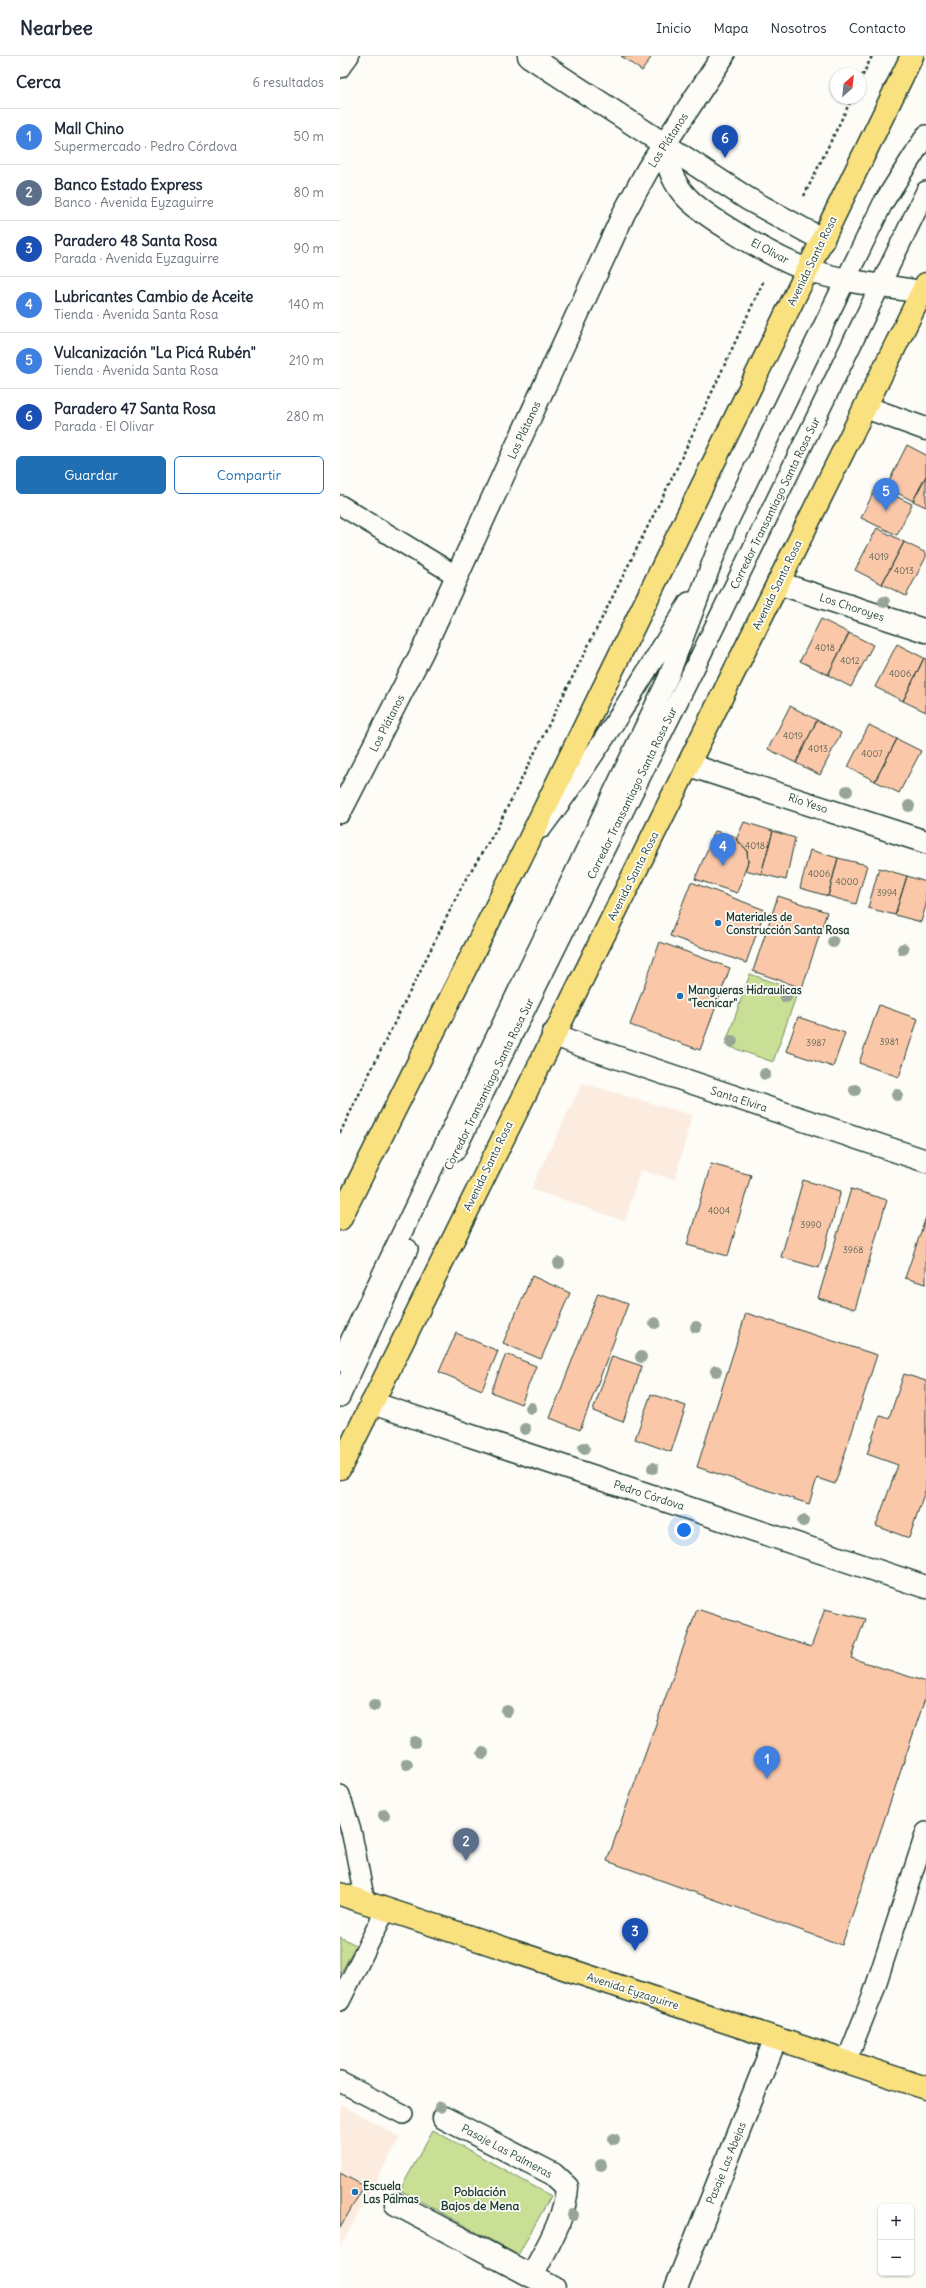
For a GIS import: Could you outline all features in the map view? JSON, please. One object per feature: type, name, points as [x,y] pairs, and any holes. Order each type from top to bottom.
[{"type":"main road","name":"Avenida Santa Rosa","points":[[340,1219],[523,853],[912,56]]},
{"type":"main road","name":"Avenida Santa Rosa","points":[[340,1468],[553,1034],[689,765],[924,288]]},
{"type":"main road","name":"Avenida Eyzaguirre","points":[[340,1894],[926,2088]]},
{"type":"street","points":[[529,56],[748,199],[823,240]]},
{"type":"street","name":"Los Plátanos","points":[[340,812],[386,727],[624,213],[665,144],[723,56]]},
{"type":"street","name":"El Olivar","points":[[665,144],[667,161],[672,178],[683,193],[697,206],[775,255],[808,270],[846,279],[881,285],[924,288]]},
{"type":"street","points":[[865,408],[926,429]]},
{"type":"street","name":"Los Choroyes","points":[[778,583],[926,631]]},
{"type":"street","name":"Río Yeso","points":[[689,765],[926,842]]},
{"type":"street","name":"Santa Elvira","points":[[553,1034],[583,1046],[926,1161]]},
{"type":"street","name":"Pedro Córdova","points":[[372,1403],[926,1587]]},
{"type":"street","name":"Pasaje Las Abejas","points":[[676,2288],[776,2038]]},
{"type":"street","name":"Pasaje Las Palmeras","points":[[444,2118],[553,2174],[567,2187],[566,2203],[561,2218],[532,2276]]},
{"type":"street","points":[[396,2204],[554,2288]]},
{"type":"lane","points":[[340,68],[349,56]]},
{"type":"lane","name":"Corredor Transantiago Santa Rosa Sur","points":[[340,1362],[655,706],[681,647],[709,568],[726,526],[884,203],[926,135]]},
{"type":"lane","name":"Corredor Transantiago Santa Rosa Sur","points":[[340,1397],[441,1180],[926,191]]},
{"type":"lane","points":[[340,505],[457,576]]},
{"type":"lane","name":"Corredor Transantiago Santa Rosa Sur","points":[[523,853],[583,772],[709,568]]},
{"type":"lane","points":[[340,1795],[352,1834],[365,1902]]},
{"type":"lane","points":[[846,2062],[872,1997],[926,1832]]},
{"type":"lane","points":[[340,2001],[386,1909]]},
{"type":"lane","points":[[340,2082],[403,2114]]},
{"type":"path","points":[[866,68],[872,56]]},
{"type":"path","points":[[792,223],[849,104]]},
{"type":"path","points":[[340,1133],[464,882],[496,830],[674,474],[775,255]]},
{"type":"shaded area","points":[[582,1083],[692,1115],[675,1180],[640,1170],[625,1221],[531,1189]]},
{"type":"shaded area","name":"Escuela Las Palmas","points":[[340,2104],[400,2137],[340,2247]]},
{"type":"green space","points":[[750,974],[798,991],[773,1062],[725,1045]]},
{"type":"green space","points":[[340,1937],[356,1945],[340,1974]]},
{"type":"green space","points":[[433,2130],[551,2196],[518,2255],[400,2190]]},
{"type":"building","points":[[621,56],[652,56],[642,71]]},
{"type":"building","points":[[907,445],[926,455],[926,476],[913,501],[886,487]]},
{"type":"building","points":[[926,476],[926,507],[913,501]]},
{"type":"building","points":[[876,487],[912,504],[897,535],[861,518]]},
{"type":"building","points":[[877,528],[904,542],[882,584],[855,570]]},
{"type":"building","points":[[904,542],[926,553],[926,557],[906,596],[882,584]]},
{"type":"building","points":[[821,619],[849,633],[828,675],[800,661]]},
{"type":"building","points":[[849,633],[873,645],[851,687],[828,675]]},
{"type":"building","points":[[897,644],[924,658],[903,701],[875,687]]},
{"type":"building","points":[[924,658],[926,659],[926,712],[903,701]]},
{"type":"building","points":[[790,706],[817,720],[796,763],[768,749]]},
{"type":"building","points":[[817,720],[841,733],[820,775],[796,763]]},
{"type":"building","points":[[869,725],[897,739],[875,781],[848,767]]},
{"type":"building","points":[[897,739],[921,751],[899,793],[875,781]]},
{"type":"building","points":[[744,822],[773,831],[761,874],[745,870],[748,862],[747,850],[736,840]]},
{"type":"building","points":[[715,831],[734,836],[747,850],[748,862],[737,893],[695,879]]},
{"type":"building","points":[[773,831],[795,838],[786,880],[761,874]]},
{"type":"building","points":[[810,850],[838,858],[828,896],[800,888]]},
{"type":"building","points":[[838,858],[867,865],[856,904],[828,896]]},
{"type":"building","points":[[879,868],[907,876],[895,915],[868,908]]},
{"type":"building","points":[[907,876],[926,882],[926,905],[921,922],[895,915]]},
{"type":"building","name":"Materiales de Construcción Santa Rosa","points":[[691,882],[765,910],[746,963],[670,936]]},
{"type":"building","points":[[778,896],[827,912],[802,988],[753,971]]},
{"type":"building","name":"Mangueras Hidraulicas \"Tecnicar\"","points":[[660,942],[730,968],[700,1050],[630,1025]]},
{"type":"building","points":[[879,1005],[918,1019],[899,1077],[859,1063]]},
{"type":"building","points":[[798,1017],[845,1033],[833,1067],[786,1051]]},
{"type":"building","points":[[711,1164],[751,1175],[728,1256],[687,1245]]},
{"type":"building","points":[[803,1180],[841,1191],[819,1268],[781,1257]]},
{"type":"building","points":[[851,1189],[887,1200],[855,1309],[818,1298]]},
{"type":"building","points":[[926,1217],[926,1284],[905,1278]]},
{"type":"building","points":[[532,1276],[570,1293],[541,1359],[503,1343]]},
{"type":"building","points":[[598,1293],[628,1304],[580,1430],[550,1418]]},
{"type":"building","points":[[746,1313],[877,1355],[835,1484],[817,1478],[809,1504],[697,1467]]},
{"type":"building","points":[[456,1333],[498,1351],[482,1390],[439,1372]]},
{"type":"building","points":[[506,1354],[536,1366],[521,1404],[491,1392]]},
{"type":"building","points":[[612,1356],[642,1366],[623,1422],[593,1411]]},
{"type":"building","points":[[904,1374],[926,1381],[926,1488],[909,1538],[876,1526],[898,1465],[867,1454],[880,1415],[889,1418]]},
{"type":"building","points":[[651,1394],[686,1406],[671,1452],[635,1439]]},
{"type":"building","points":[[697,1609],[811,1647],[825,1609],[865,1619],[851,1658],[926,1682],[926,1696],[842,1945],[607,1861]]},
{"type":"building","points":[[340,2173],[364,2186],[340,2228]]},
{"type":"place","name":"Paradero 47 Santa Rosa","points":[[725,158]]},
{"type":"place","name":"Vulcanización \"La Picá Rubén\"","points":[[886,511]]},
{"type":"place","name":"Lubricantes Cambio de Aceite","points":[[723,866]]},
{"type":"place","name":"Materiales de Construcción Santa Rosa","points":[[718,923]]},
{"type":"place","name":"Mangueras Hidraulicas \"Tecnicar\"","points":[[680,996]]},
{"type":"place","name":"Mall Chino","points":[[767,1779]]},
{"type":"place","name":"Banco Estado Express","points":[[466,1861]]},
{"type":"place","name":"Paradero 48 Santa Rosa","points":[[635,1951]]},
{"type":"place","name":"Escuela Las Palmas","points":[[355,2192]]},
{"type":"district","name":"Población Bajos de Mena","points":[[480,2198]]}]
